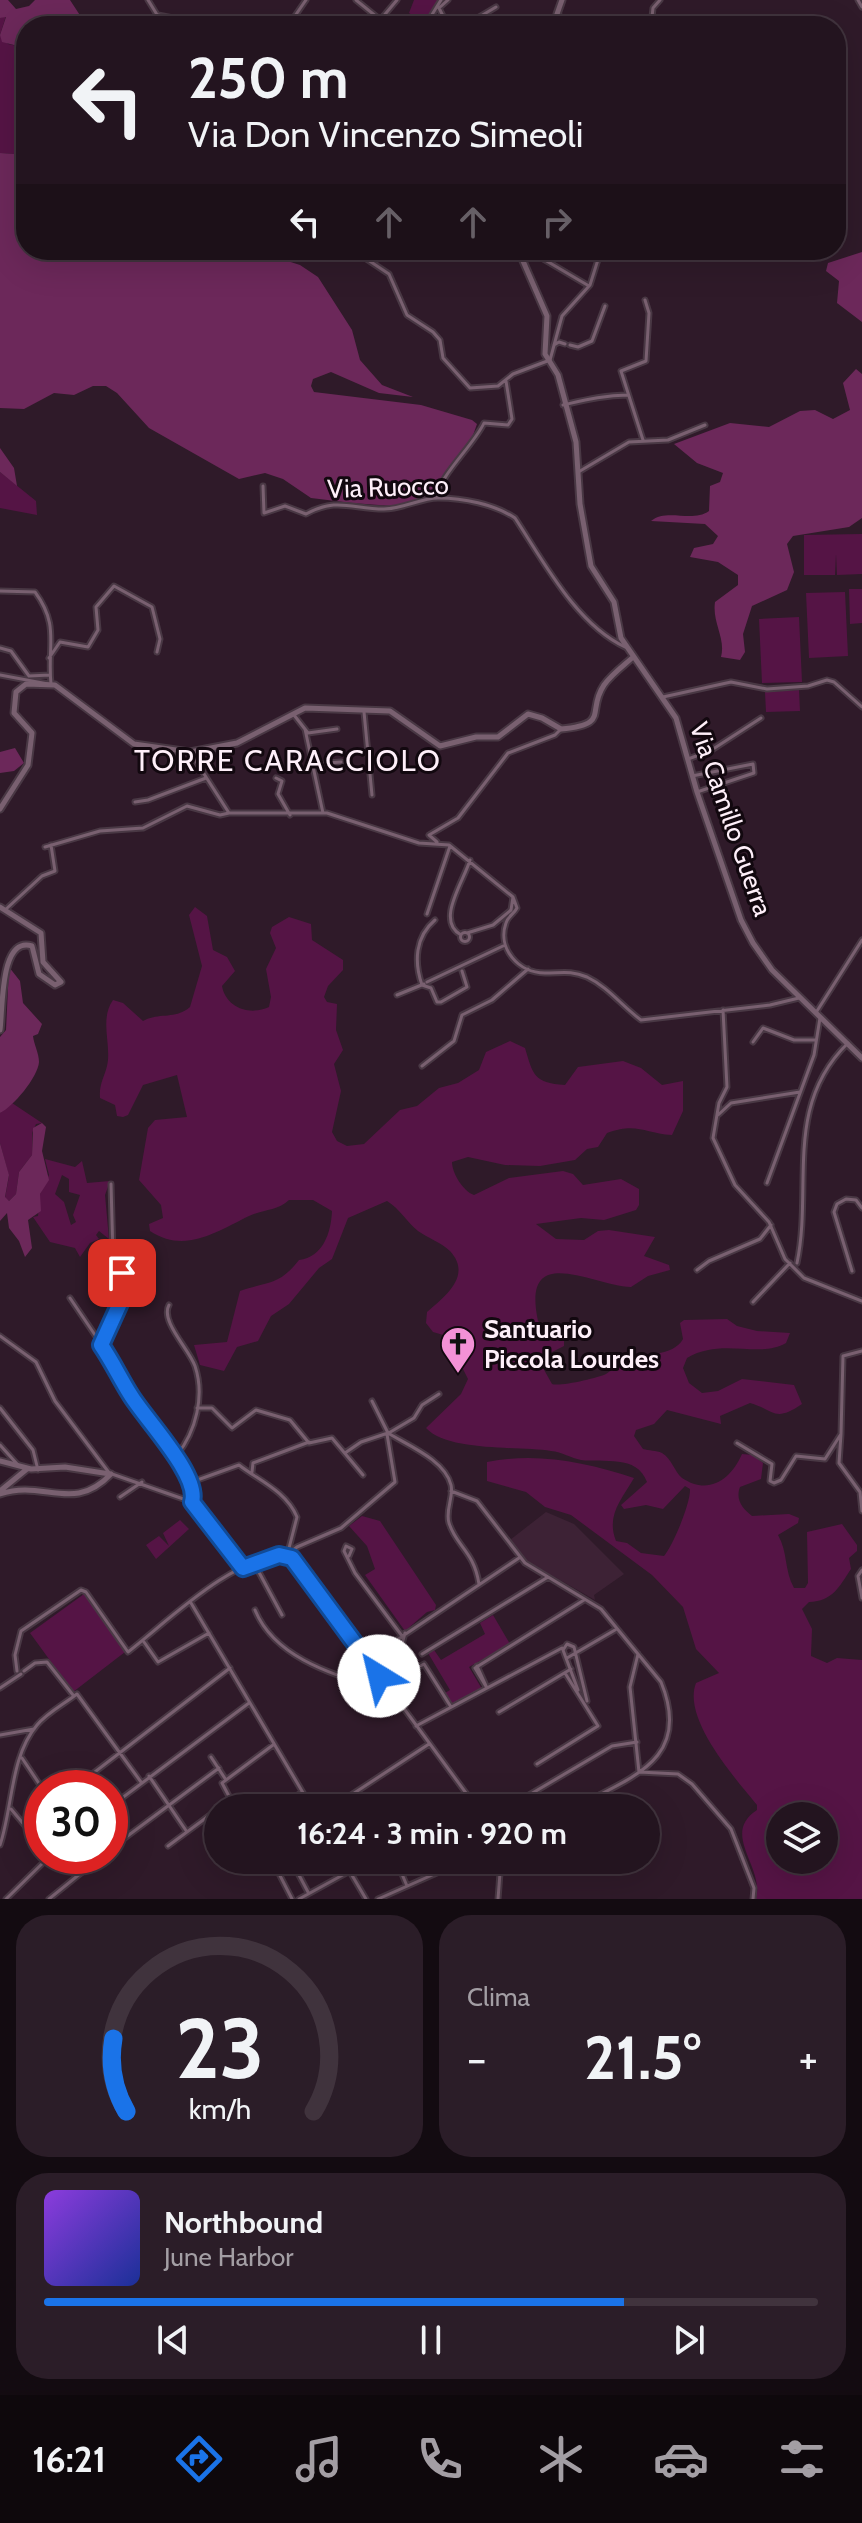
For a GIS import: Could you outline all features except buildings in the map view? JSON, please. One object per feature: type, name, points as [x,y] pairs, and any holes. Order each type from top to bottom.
[{"type":"street","points":[[148,0],[158,15],[163,16]]},
{"type":"street","points":[[356,0],[375,16]]},
{"type":"street","points":[[384,16],[397,0]]},
{"type":"street","points":[[443,16],[439,8],[448,0]]},
{"type":"street","points":[[858,0],[862,7]]},
{"type":"street","points":[[481,16],[496,7]]},
{"type":"street","points":[[370,260],[389,274],[407,315],[440,340],[443,358],[470,388],[498,386],[550,360],[565,311],[589,286],[598,260]]},
{"type":"street","points":[[373,262],[377,260]]},
{"type":"street","name":"Via Camillo Guerra","points":[[523,260],[547,316],[545,346],[558,375],[563,405],[576,442],[577,473],[591,566],[614,602],[625,647],[676,718],[697,792],[741,920],[772,970],[862,1058]]},
{"type":"street","points":[[544,260],[589,286]]},
{"type":"street","points":[[643,440],[621,371],[646,361],[649,313],[645,300]]},
{"type":"street","points":[[552,348],[559,342],[578,347],[592,341],[605,306]]},
{"type":"street","points":[[437,498],[439,484],[475,442],[484,423],[508,425],[512,419],[505,381]]},
{"type":"street","points":[[563,405],[580,404],[602,395],[628,395]]},
{"type":"street","points":[[577,473],[620,446],[643,440],[668,440],[705,425]]},
{"type":"street","name":"Via Ruocco","points":[[263,486],[264,513],[285,506],[306,514],[329,503],[384,509],[411,506],[437,498],[482,503],[515,518],[564,591],[604,633],[625,647]]},
{"type":"street","points":[[49,658],[60,642],[88,647],[97,635],[96,607],[114,586],[152,607],[160,639],[157,652]]},
{"type":"street","points":[[0,591],[29,591],[38,596],[53,622],[50,684]]},
{"type":"street","points":[[0,648],[11,651],[29,676],[50,675]]},
{"type":"street","points":[[0,675],[50,684],[134,744],[190,752],[237,743],[305,708],[364,708],[395,713],[440,746],[476,737],[498,737],[528,714],[561,729],[584,726],[594,718],[604,684],[632,658]]},
{"type":"street","points":[[663,697],[731,682],[767,689],[808,686],[827,680],[862,707]]},
{"type":"street","points":[[0,809],[28,765],[31,750],[32,733],[14,713],[16,692],[26,684],[50,684]]},
{"type":"street","points":[[364,708],[372,795]]},
{"type":"street","points":[[291,713],[308,733],[337,729]]},
{"type":"street","points":[[688,759],[710,751],[761,718]]},
{"type":"street","points":[[305,729],[323,813]]},
{"type":"street","points":[[440,843],[429,835],[458,818],[508,753],[555,735],[561,729]]},
{"type":"street","points":[[190,752],[229,813]]},
{"type":"street","points":[[313,764],[341,762]]},
{"type":"street","points":[[692,776],[753,764],[754,773],[697,792]]},
{"type":"street","points":[[135,802],[206,778]]},
{"type":"street","points":[[276,778],[282,781],[278,794],[290,815]]},
{"type":"street","points":[[0,1030],[3,964],[10,950],[20,945],[32,946],[39,974],[55,985],[61,982],[43,962],[41,933],[2,909],[42,876],[55,871],[48,846],[100,831],[143,828],[187,806],[220,815],[323,813],[419,843],[450,846],[513,897],[517,908],[506,922],[503,946],[509,956],[528,969],[544,973],[570,970],[586,977],[641,1020],[770,1005],[799,998]]},
{"type":"street","points":[[427,914],[450,846]]},
{"type":"street","points":[[467,933],[467,941],[454,931],[449,915],[470,860]]},
{"type":"street","points":[[461,935],[488,927],[500,919],[511,910],[513,897]]},
{"type":"street","points":[[435,920],[428,927],[415,959],[424,984],[431,988],[437,1002],[467,987],[462,971]]},
{"type":"street","points":[[767,1183],[820,1031],[818,1016],[862,940]]},
{"type":"street","points":[[397,995],[503,946]]},
{"type":"street","points":[[422,1066],[454,1041],[462,1015],[492,1000],[528,969]]},
{"type":"street","points":[[723,1010],[727,1087],[715,1119],[713,1138],[735,1185],[771,1225],[790,1263],[804,1278],[862,1301]]},
{"type":"street","points":[[753,1042],[763,1028],[794,1040],[816,1040]]},
{"type":"street","points":[[797,1263],[802,1236],[803,1137],[830,1063],[848,1043]]},
{"type":"street","points":[[715,1119],[731,1103],[800,1092]]},
{"type":"street","points":[[101,1345],[121,1301],[124,1286],[122,1273],[113,1256],[111,1184]]},
{"type":"street","points":[[852,1271],[834,1212],[841,1200],[850,1198],[862,1208]]},
{"type":"street","points":[[697,1270],[760,1239],[771,1225]]},
{"type":"street","points":[[753,1302],[790,1263]]},
{"type":"street","points":[[70,1298],[130,1395],[176,1456],[189,1483],[192,1502],[243,1568]]},
{"type":"street","points":[[169,1305],[167,1316],[195,1364],[197,1408],[189,1438],[176,1456]]},
{"type":"street","points":[[0,1336],[36,1362],[55,1401],[111,1474]]},
{"type":"street","points":[[862,1351],[843,1356],[839,1463],[861,1493],[862,1511]]},
{"type":"street","points":[[344,1454],[361,1442],[388,1433],[414,1418],[422,1405],[439,1394]]},
{"type":"street","points":[[372,1401],[388,1433],[432,1460],[448,1479],[451,1491],[449,1524],[471,1555],[479,1584]]},
{"type":"street","points":[[0,1408],[33,1450],[38,1470]]},
{"type":"street","points":[[197,1408],[212,1408],[232,1428],[256,1410],[290,1420],[309,1442]]},
{"type":"street","points":[[20,1672],[15,1659],[21,1631],[81,1590],[86,1591],[128,1652],[191,1603],[243,1568],[287,1555],[341,1528],[395,1482],[386,1439],[388,1433]]},
{"type":"street","points":[[737,1443],[772,1464],[770,1481],[777,1484],[796,1456],[825,1459],[841,1434]]},
{"type":"street","points":[[252,1473],[253,1463],[263,1458],[331,1437],[363,1475]]},
{"type":"street","points":[[0,1445],[19,1466]]},
{"type":"street","points":[[0,1461],[28,1469],[65,1467],[111,1474],[142,1482],[192,1502]]},
{"type":"street","points":[[189,1483],[240,1465],[259,1475],[292,1506],[298,1522],[287,1555]]},
{"type":"street","points":[[0,1493],[28,1469]]},
{"type":"street","points":[[0,1493],[20,1489],[67,1496],[91,1492],[111,1474]]},
{"type":"street","points":[[120,1497],[142,1482]]},
{"type":"street","points":[[451,1491],[477,1501],[519,1558],[601,1609],[661,1682],[671,1715],[665,1747],[656,1760],[599,1794]]},
{"type":"street","points":[[287,1555],[466,1794]]},
{"type":"street","points":[[349,1556],[355,1573],[404,1634]]},
{"type":"street","points":[[367,1660],[519,1558]]},
{"type":"street","points":[[254,1563],[282,1615]]},
{"type":"street","points":[[862,1570],[858,1576],[862,1598]]},
{"type":"street","points":[[422,1654],[548,1577]]},
{"type":"street","points":[[487,1688],[477,1666],[585,1598]]},
{"type":"street","points":[[191,1603],[302,1792],[299,1794]]},
{"type":"street","points":[[255,1610],[281,1648],[391,1691]]},
{"type":"street","points":[[567,1658],[616,1629]]},
{"type":"street","points":[[143,1641],[158,1662],[209,1633]]},
{"type":"street","points":[[391,1691],[404,1634]]},
{"type":"street","points":[[416,1726],[572,1645],[588,1705]]},
{"type":"street","points":[[562,1648],[579,1692]]},
{"type":"street","points":[[638,1654],[630,1687],[639,1772]]},
{"type":"street","points":[[0,1688],[35,1663],[47,1662],[76,1695],[141,1782]]},
{"type":"street","points":[[394,1680],[424,1664],[451,1707]]},
{"type":"street","points":[[98,1770],[230,1668]]},
{"type":"street","points":[[499,1712],[571,1669]]},
{"type":"street","points":[[537,1764],[596,1728],[597,1721],[588,1705],[565,1673]]},
{"type":"street","points":[[0,1845],[21,1756],[34,1729],[76,1695]]},
{"type":"street","points":[[128,1792],[249,1703]]},
{"type":"street","points":[[0,1735],[34,1729]]},
{"type":"street","points":[[531,1794],[612,1746],[637,1742]]},
{"type":"street","points":[[353,1794],[429,1744]]},
{"type":"street","points":[[227,1794],[222,1785],[226,1780],[273,1745]]},
{"type":"street","points":[[21,1756],[30,1770]]},
{"type":"street","points":[[211,1757],[226,1780]]},
{"type":"street","points":[[128,1835],[219,1768]]},
{"type":"street","points":[[639,1772],[683,1775],[731,1829],[752,1884],[753,1899]]},
{"type":"street","points":[[149,1776],[187,1832]]},
{"type":"street","points":[[10,1808],[24,1825]]},
{"type":"street","points":[[0,1820],[7,1822]]},
{"type":"street","points":[[168,1846],[204,1820]]},
{"type":"street","points":[[6,1899],[32,1874]]},
{"type":"street","points":[[49,1899],[80,1874]]},
{"type":"street","points":[[279,1874],[292,1899]]},
{"type":"street","points":[[298,1874],[308,1892]]},
{"type":"street","points":[[299,1899],[345,1874]]},
{"type":"street","points":[[352,1874],[366,1899]]},
{"type":"street","points":[[402,1874],[407,1886]]},
{"type":"street","points":[[378,1899],[434,1874]]},
{"type":"street","points":[[498,1899],[500,1874]]},
{"type":"shaded area","points":[[0,0],[8,0],[16,9],[29,6],[35,0],[70,0],[80,16],[16,16],[16,46],[2,42],[0,35],[6,17],[0,18]]},
{"type":"shaded area","points":[[414,0],[440,0],[429,16],[409,13]]},
{"type":"shaded area","points":[[6,16],[0,35],[0,18]]},
{"type":"shaded area","points":[[0,35],[8,44],[16,46],[16,153],[0,153]]},
{"type":"shaded area","points":[[0,153],[15,154],[16,260],[284,260],[300,265],[318,277],[352,330],[360,360],[382,385],[413,397],[379,393],[331,372],[313,379],[311,386],[314,392],[421,405],[472,420],[477,424],[471,441],[427,498],[392,506],[311,498],[283,479],[265,473],[239,479],[149,428],[117,393],[106,386],[93,386],[74,395],[54,393],[24,409],[0,408]]},
{"type":"shaded area","points":[[862,252],[862,322],[837,303],[839,281],[826,271],[828,263],[846,260],[846,257]]},
{"type":"shaded area","points":[[856,369],[862,374],[862,518],[849,527],[793,536],[787,544],[794,572],[787,590],[752,606],[743,634],[745,652],[740,660],[721,657],[722,643],[715,617],[715,602],[738,585],[738,575],[718,562],[690,557],[694,548],[713,544],[718,536],[705,524],[651,521],[657,517],[695,516],[709,511],[710,486],[720,482],[723,473],[697,463],[674,444],[730,423],[769,427],[800,411],[815,410],[833,419],[850,410],[843,383]]},
{"type":"shaded area","points":[[0,448],[14,468],[17,486],[0,472]]},
{"type":"shaded area","points":[[0,472],[36,501],[37,515],[0,508]]},
{"type":"shaded area","points":[[862,534],[862,574],[837,575],[836,554],[835,575],[804,575],[804,535]]},
{"type":"shaded area","points":[[849,589],[862,589],[862,623],[850,624]]},
{"type":"shaded area","points":[[845,592],[848,656],[809,658],[806,593]]},
{"type":"shaded area","points":[[799,617],[802,682],[762,683],[759,619]]},
{"type":"shaded area","points":[[799,690],[800,711],[766,712],[765,692]]},
{"type":"shaded area","points":[[15,748],[24,763],[14,771],[0,773],[0,752]]},
{"type":"shaded area","points":[[195,907],[207,916],[213,950],[227,957],[235,971],[222,986],[228,1000],[240,1008],[254,1011],[269,1007],[271,997],[266,969],[276,948],[270,933],[272,927],[289,917],[311,924],[312,940],[343,960],[343,970],[328,986],[324,997],[327,1002],[337,1004],[336,1030],[343,1050],[334,1064],[341,1091],[332,1132],[337,1141],[347,1146],[364,1144],[400,1110],[417,1106],[439,1088],[458,1083],[479,1070],[486,1052],[510,1041],[525,1048],[536,1076],[554,1084],[565,1085],[578,1067],[623,1061],[641,1068],[662,1085],[683,1081],[683,1111],[672,1135],[626,1128],[607,1133],[598,1147],[587,1149],[575,1160],[540,1166],[505,1165],[468,1157],[452,1162],[452,1166],[462,1186],[474,1195],[509,1178],[563,1171],[573,1174],[583,1185],[621,1179],[639,1189],[636,1210],[604,1220],[581,1218],[536,1224],[556,1239],[584,1240],[598,1231],[609,1230],[655,1237],[644,1256],[669,1265],[670,1270],[648,1276],[631,1287],[563,1273],[549,1275],[540,1282],[535,1296],[538,1321],[564,1341],[564,1346],[538,1359],[552,1384],[595,1378],[626,1359],[672,1349],[683,1339],[680,1323],[684,1320],[727,1319],[737,1326],[757,1331],[790,1333],[786,1343],[775,1347],[700,1352],[687,1358],[683,1368],[689,1383],[702,1393],[718,1391],[742,1379],[794,1385],[802,1404],[793,1410],[780,1414],[750,1403],[720,1416],[721,1424],[667,1410],[654,1424],[636,1430],[634,1436],[643,1449],[665,1456],[682,1478],[701,1485],[710,1485],[725,1477],[742,1454],[753,1455],[763,1463],[761,1479],[740,1487],[739,1500],[752,1516],[789,1514],[799,1518],[798,1523],[778,1535],[794,1588],[805,1588],[808,1583],[807,1532],[842,1524],[857,1545],[857,1551],[849,1558],[851,1569],[839,1587],[830,1596],[809,1602],[802,1609],[812,1629],[811,1656],[827,1663],[837,1658],[862,1660],[862,1899],[756,1899],[755,1875],[742,1830],[747,1819],[757,1810],[757,1805],[736,1780],[703,1730],[694,1697],[696,1683],[719,1673],[696,1649],[683,1607],[652,1575],[571,1515],[545,1507],[526,1492],[487,1481],[487,1462],[543,1458],[597,1467],[634,1478],[616,1508],[613,1532],[616,1541],[627,1543],[641,1553],[664,1556],[681,1524],[690,1489],[685,1486],[663,1509],[646,1505],[624,1509],[621,1505],[647,1482],[636,1467],[618,1462],[581,1460],[551,1451],[467,1445],[436,1436],[426,1428],[461,1394],[468,1379],[463,1369],[452,1360],[450,1337],[433,1332],[426,1323],[427,1312],[448,1293],[457,1277],[456,1260],[447,1248],[418,1231],[387,1201],[348,1218],[332,1259],[319,1268],[289,1304],[271,1316],[258,1341],[237,1347],[224,1371],[200,1365],[194,1345],[227,1342],[240,1291],[279,1279],[299,1260],[320,1249],[330,1228],[332,1211],[313,1200],[289,1200],[212,1234],[188,1241],[163,1238],[150,1231],[149,1224],[163,1218],[161,1205],[139,1180],[148,1128],[155,1120],[187,1117],[177,1075],[143,1085],[128,1115],[123,1117],[117,1116],[115,1105],[100,1098],[108,1058],[107,1016],[113,1000],[123,1003],[143,1021],[184,1011],[190,1007],[202,966],[189,915]]},
{"type":"shaded area","points":[[9,967],[20,981],[23,1003],[42,1024],[38,1034],[33,1036],[38,1068],[18,1098],[0,1113],[0,1037],[6,1030]]},
{"type":"shaded area","points":[[12,1103],[42,1123],[36,1124],[32,1133],[32,1155],[19,1172],[16,1194],[9,1201],[5,1198],[9,1176],[0,1143],[0,1113]]},
{"type":"shaded area","points":[[42,1123],[46,1127],[42,1151],[49,1180],[40,1194],[41,1211],[28,1220],[32,1248],[25,1257],[19,1241],[9,1228],[7,1213],[0,1221],[0,1143],[9,1175],[5,1197],[9,1201],[16,1194],[19,1172],[32,1155],[33,1128]]},
{"type":"shaded area","points":[[45,1159],[75,1167],[82,1161],[87,1183],[110,1181],[105,1195],[109,1239],[99,1231],[96,1235],[99,1239],[90,1243],[80,1257],[75,1248],[50,1242],[33,1217],[38,1216],[40,1194],[49,1175]],"holes":[[[62,1175],[69,1179],[69,1192],[80,1195],[73,1215],[76,1222],[71,1225],[64,1202],[55,1194]]]},
{"type":"shaded area","points":[[546,1512],[574,1524],[624,1574],[594,1595],[595,1600],[525,1560],[510,1540]]},
{"type":"shaded area","points":[[362,1516],[380,1521],[436,1605],[435,1610],[427,1612],[405,1631],[365,1575],[375,1569],[367,1546],[349,1526]]},
{"type":"shaded area","points":[[180,1520],[189,1529],[156,1559],[146,1545],[159,1536],[169,1546],[163,1533]]},
{"type":"shaded area","points":[[84,1594],[125,1652],[73,1692],[30,1633]]},
{"type":"shaded area","points":[[493,1615],[510,1644],[469,1667],[482,1689],[452,1704],[445,1693],[450,1690],[428,1653],[434,1650],[441,1660],[485,1634],[480,1623]]},
{"type":"place","name":"Santuario Piccola Lourdes","points":[[458,1375]]},
{"type":"district","name":"TORRE CARACCIOLO","points":[[288,760]]},
{"type":"route","points":[[122,1273],[121,1301],[101,1345],[120,1372],[130,1395],[178,1459],[194,1493],[192,1502],[243,1568],[279,1555],[292,1558],[379,1676]]}]
